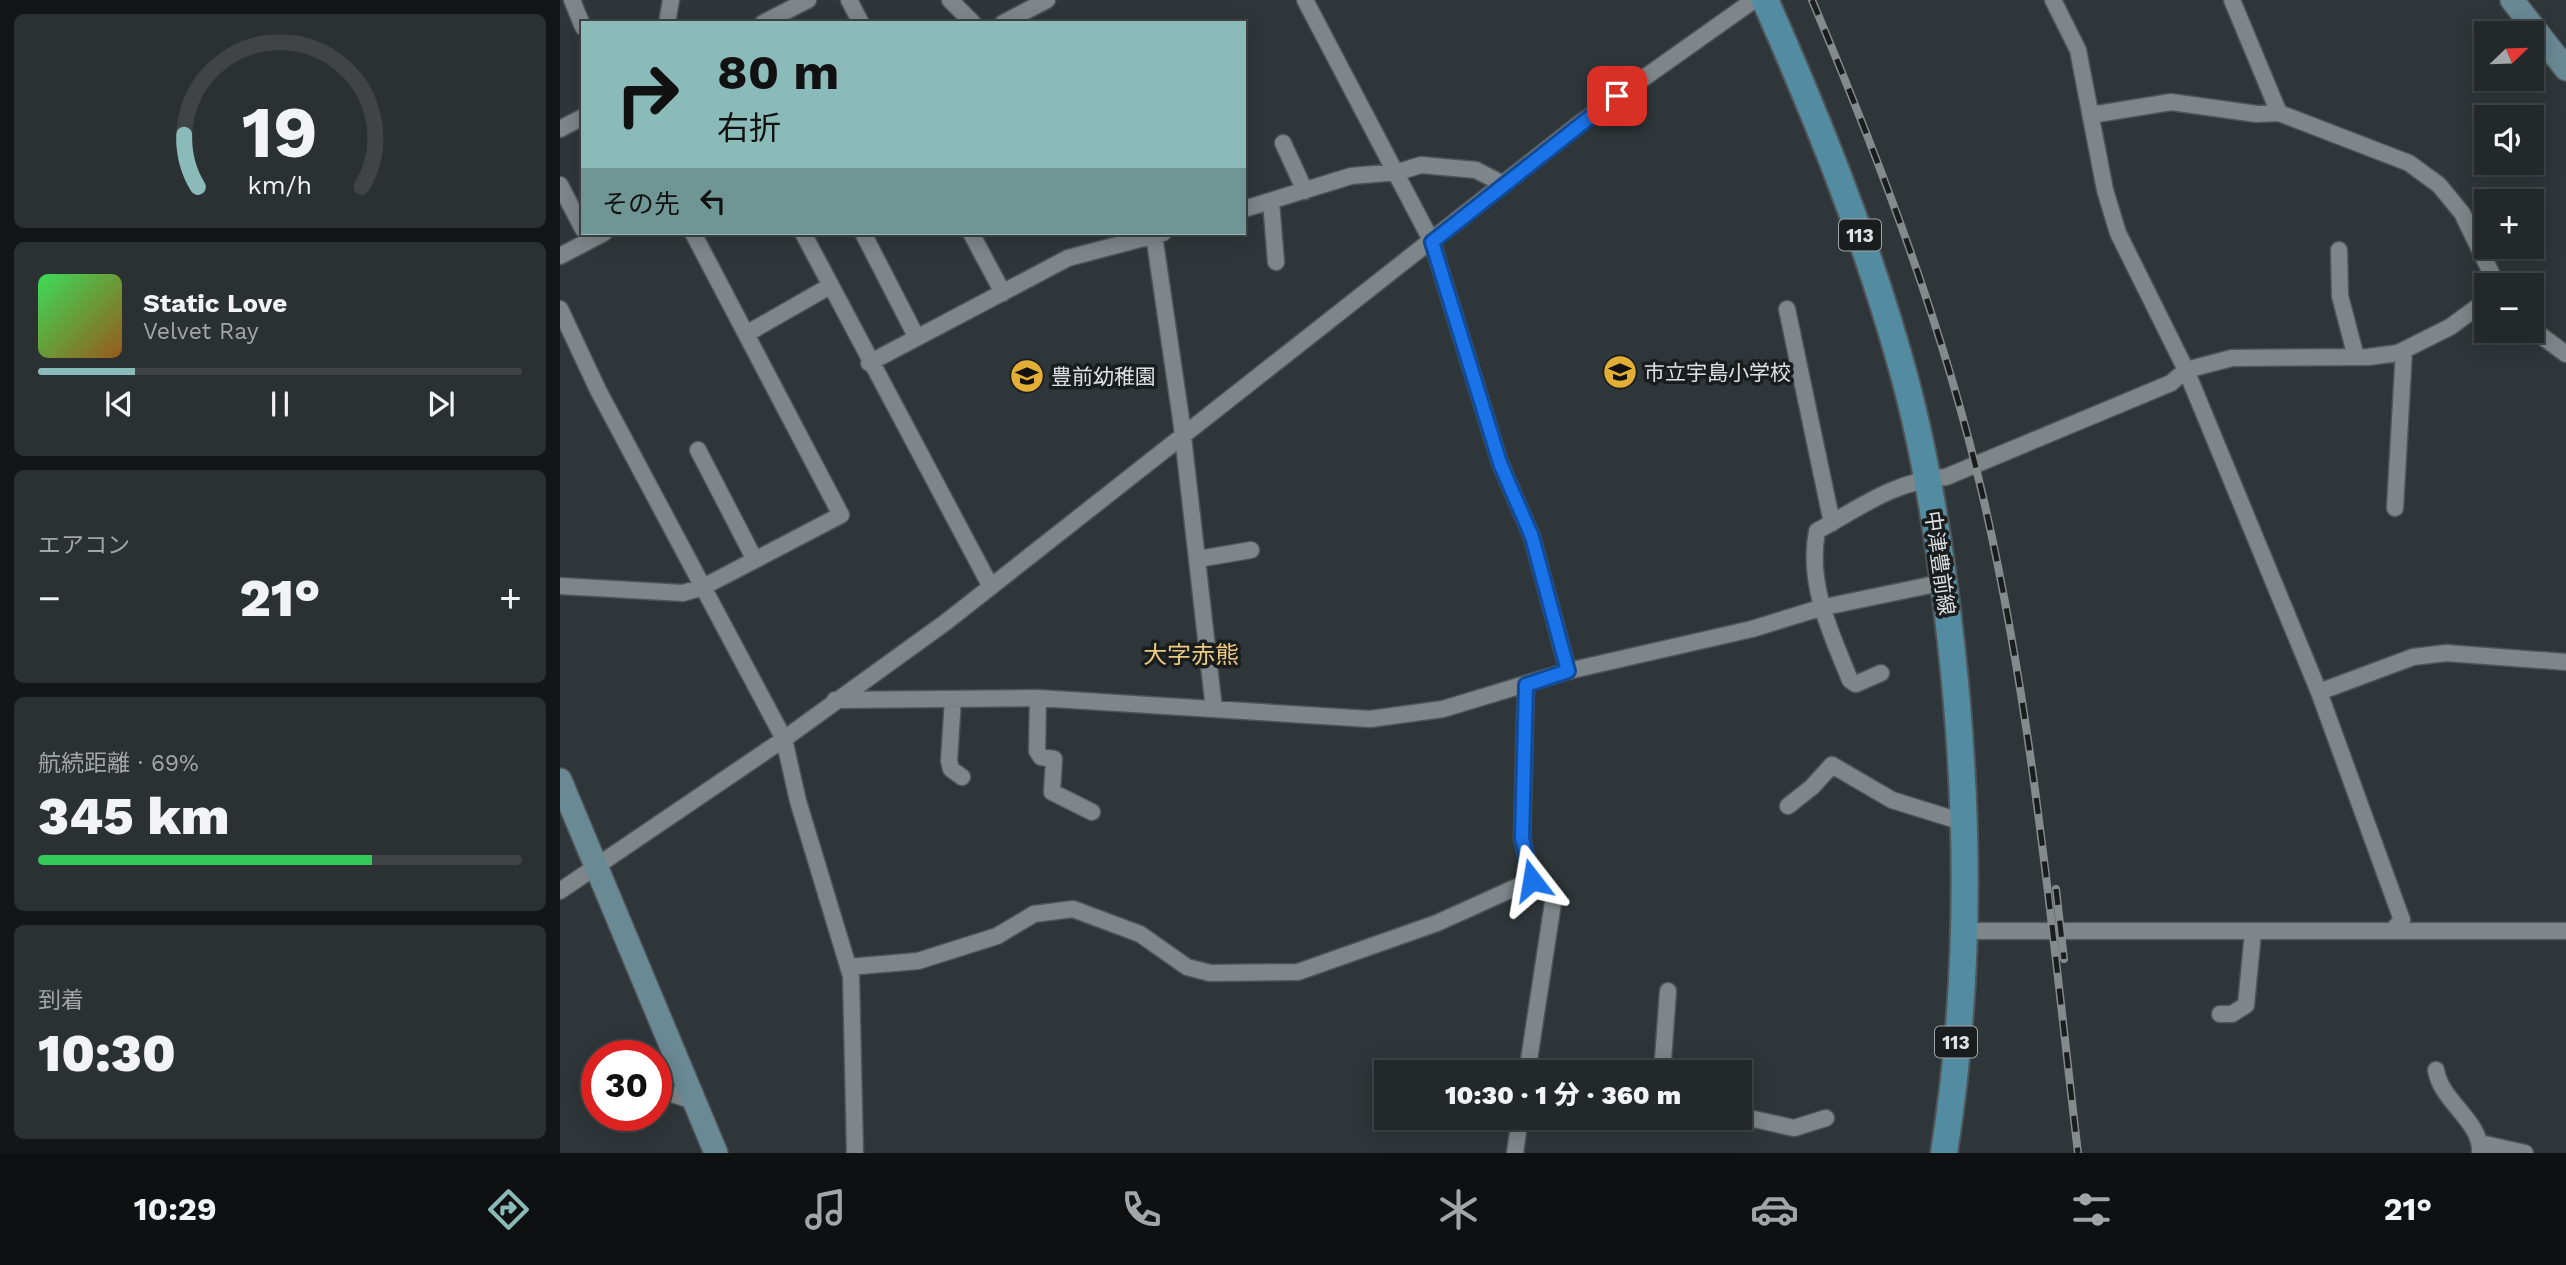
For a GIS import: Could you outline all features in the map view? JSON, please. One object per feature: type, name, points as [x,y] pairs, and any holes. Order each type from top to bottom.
[{"type":"main road","name":"中津豊前線","points":[[1765,0],[1810,101],[1878,285],[1903,371],[1927,479],[1945,582],[1966,823],[1966,931],[1944,1153]]},
{"type":"street","points":[[572,0],[581,22]]},
{"type":"street","points":[[667,21],[671,0]]},
{"type":"street","points":[[771,21],[796,15],[808,0]]},
{"type":"street","points":[[849,0],[860,21]]},
{"type":"street","points":[[950,0],[971,21]]},
{"type":"street","points":[[1007,21],[1047,0]]},
{"type":"street","points":[[1305,0],[1398,172],[1432,242],[1500,463],[1532,537],[1568,671]]},
{"type":"street","points":[[560,891],[784,739],[991,587],[1503,184],[1673,54],[1754,0]]},
{"type":"street","points":[[2053,0],[2078,50],[2105,190],[2118,233],[2186,370],[2319,692],[2402,920],[2392,931]]},
{"type":"street","points":[[2232,0],[2279,113]]},
{"type":"street","points":[[2512,0],[2566,69]]},
{"type":"street","points":[[2091,115],[2171,102],[2257,114],[2279,113],[2409,163],[2439,185],[2462,214],[2491,273]]},
{"type":"street","points":[[560,130],[581,118]]},
{"type":"street","points":[[1283,144],[1305,191]]},
{"type":"street","points":[[1246,208],[1351,176],[1398,172],[1421,165],[1459,166],[1476,170],[1503,184]]},
{"type":"street","points":[[560,185],[581,219]]},
{"type":"street","points":[[1271,202],[1276,262]]},
{"type":"street","points":[[560,256],[589,235]]},
{"type":"street","points":[[560,586],[683,593],[702,587],[841,514],[694,235]]},
{"type":"street","points":[[804,235],[869,363],[991,587]]},
{"type":"street","points":[[864,235],[918,338]]},
{"type":"street","points":[[972,235],[1003,293]]},
{"type":"street","points":[[869,363],[1068,258],[1154,235]]},
{"type":"street","points":[[1158,235],[1214,709]]},
{"type":"street","points":[[2339,250],[2340,296],[2356,357]]},
{"type":"street","points":[[746,334],[830,286]]},
{"type":"street","points":[[560,309],[598,390],[784,739],[798,802],[848,967],[855,1153]]},
{"type":"street","points":[[1787,309],[1832,523]]},
{"type":"street","points":[[1881,673],[1856,684],[1850,680],[1820,608],[1813,552],[1817,531],[1870,499],[1927,479],[1946,477],[2078,424],[2171,383],[2186,370],[2232,358],[2356,357],[2404,350],[2450,327],[2474,309]]},
{"type":"street","points":[[2544,338],[2566,354]]},
{"type":"street","points":[[2395,508],[2404,350]]},
{"type":"street","points":[[698,450],[755,560]]},
{"type":"street","points":[[1198,559],[1251,550]]},
{"type":"street","points":[[835,700],[1038,698],[1370,719],[1443,709],[1568,671],[1752,629],[1820,608],[1945,582]]},
{"type":"street","points":[[2319,692],[2413,657],[2446,653],[2566,662]]},
{"type":"street","points":[[1526,685],[1522,838],[1532,880],[1554,896],[1529,1060]]},
{"type":"street","points":[[1038,698],[1037,751],[1041,757],[1054,759],[1052,792],[1092,812]]},
{"type":"street","points":[[953,699],[949,761],[951,769],[962,777]]},
{"type":"street","points":[[1788,806],[1812,788],[1832,765],[1892,800],[1966,823]]},
{"type":"street","points":[[560,780],[716,1153]]},
{"type":"street","points":[[848,967],[918,961],[998,936],[1034,914],[1073,909],[1140,934],[1186,967],[1210,973],[1298,972],[1437,923],[1532,880]]},
{"type":"street","points":[[1966,931],[2566,931]]},
{"type":"street","points":[[2220,1013],[2232,1014],[2246,1005],[2253,932]]},
{"type":"street","points":[[1663,1060],[1668,991]]},
{"type":"street","points":[[2436,1070],[2438,1086],[2469,1122],[2480,1148],[2525,1153]]},
{"type":"street","points":[[672,1094],[694,1101]]},
{"type":"street","points":[[1752,1119],[1794,1128],[1826,1118]]},
{"type":"street","points":[[1515,1153],[1518,1130]]},
{"type":"railway","points":[[1812,0],[1908,245],[1949,370],[1983,497],[2028,741],[2078,1153]]},
{"type":"railway","points":[[2056,889],[2064,959]]},
{"type":"place","name":"市立宇島小学校","points":[[1620,372]]},
{"type":"place","name":"豊前幼稚園","points":[[1027,376]]},
{"type":"district","name":"大字赤熊","points":[[1191,655]]},
{"type":"route","points":[[1532,880],[1522,838],[1526,775],[1526,685],[1568,671],[1532,537],[1500,463],[1432,242],[1617,96]]}]
